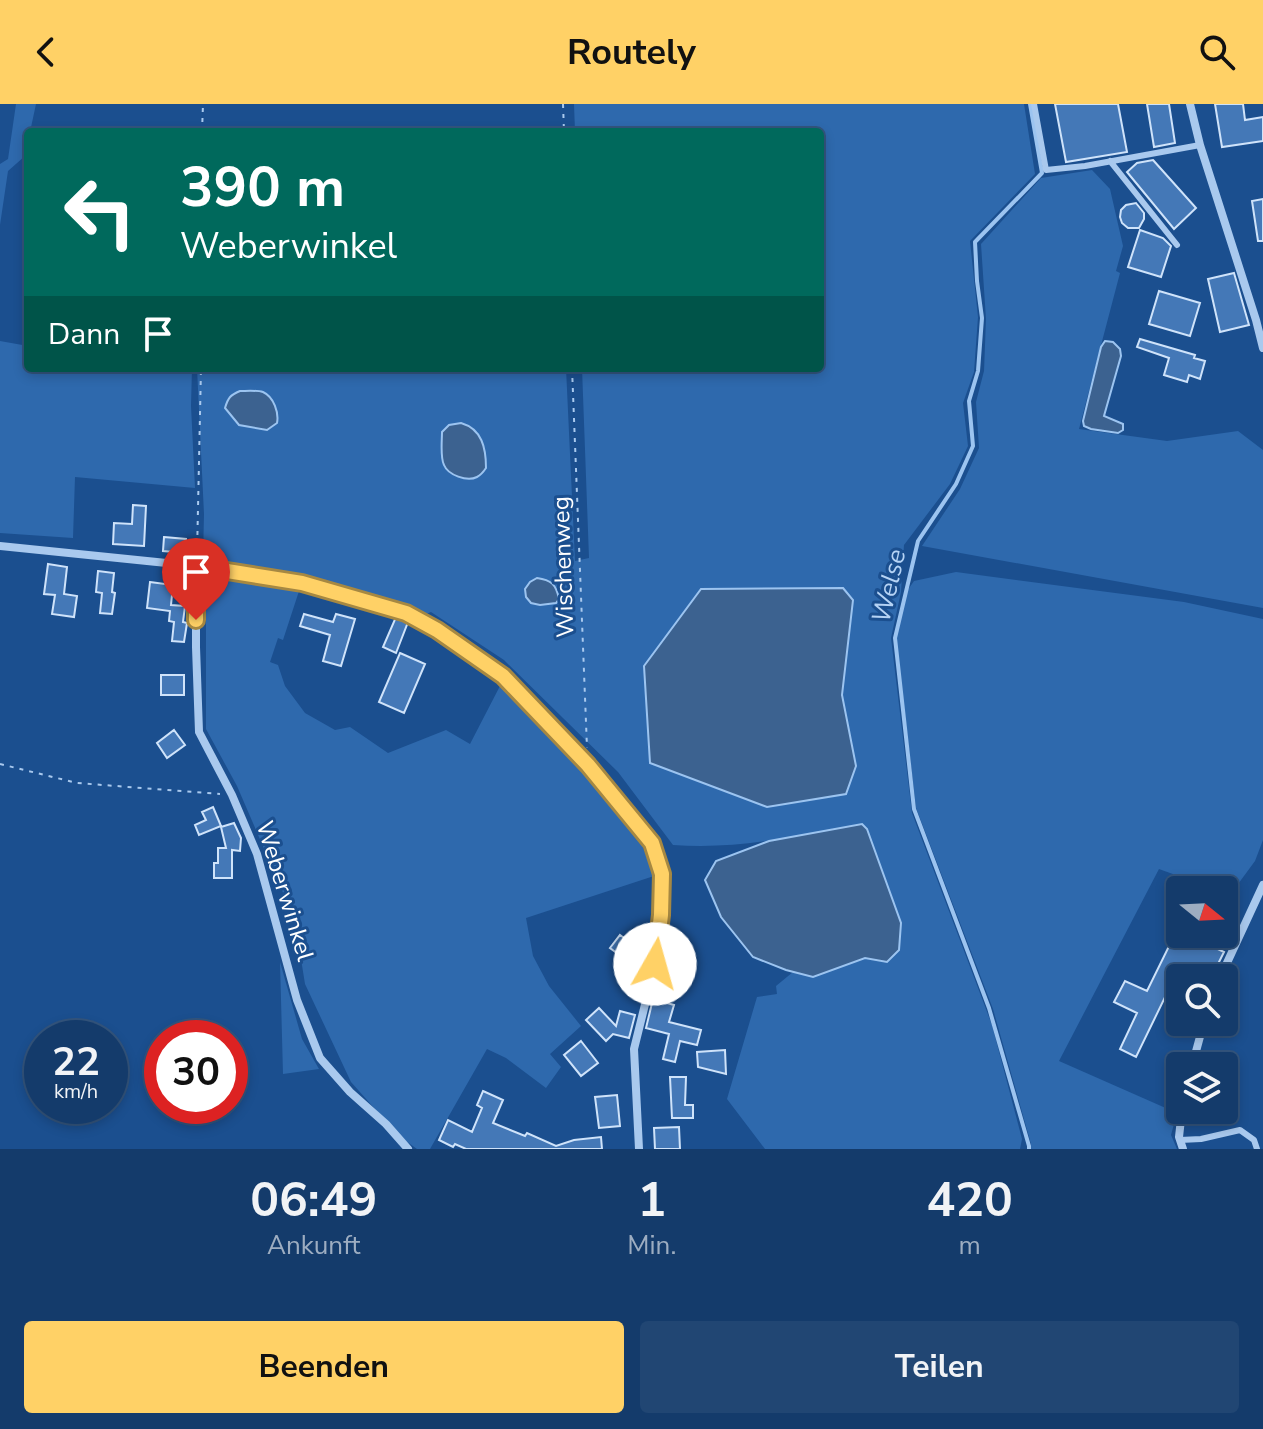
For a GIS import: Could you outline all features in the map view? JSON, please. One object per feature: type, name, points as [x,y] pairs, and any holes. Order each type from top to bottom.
[{"type":"street","points":[[1190,104],[1263,348]]},
{"type":"street","points":[[0,546],[196,566],[302,583],[406,613],[437,630],[503,676],[588,765],[652,843],[662,874],[655,964],[634,1049],[639,1149]]},
{"type":"street","name":"Weberwinkel","points":[[196,566],[199,732],[232,795],[257,854],[297,1000],[320,1058],[408,1149]]},
{"type":"street","points":[[1226,964],[1263,885]]},
{"type":"lane","points":[[1034,104],[1043,170],[1200,145]]},
{"type":"lane","points":[[1110,161],[1177,245]]},
{"type":"lane","points":[[1182,1144],[1240,1130],[1254,1140],[1257,1149]]},
{"type":"path","points":[[202,128],[203,104]]},
{"type":"path","points":[[563,104],[564,128]]},
{"type":"path","points":[[196,566],[201,372]]},
{"type":"path","name":"Wischenweg","points":[[572,372],[588,765]]},
{"type":"path","points":[[0,764],[77,783],[232,795]]},
{"type":"shaded area","points":[[16,104],[36,104],[31,128],[24,128],[24,157],[8,171],[0,225],[0,164],[8,159]]},
{"type":"shaded area","points":[[574,104],[1024,104],[1035,174],[970,241],[978,317],[974,372],[963,403],[968,446],[950,484],[904,545],[901,592],[891,638],[912,813],[992,1025],[1022,1139],[1020,1149],[765,1149],[727,1099],[757,997],[777,994],[776,986],[793,972],[813,977],[865,958],[887,962],[861,824],[744,844],[673,845],[618,772],[504,660],[431,612],[424,615],[304,577],[203,557],[197,372],[566,372],[575,561],[589,558],[582,372],[824,372],[824,128],[575,128]],"holes":[[[231,395],[267,430],[239,424],[225,408],[228,398]],[[461,423],[480,475],[475,477],[456,474],[443,464],[442,432],[449,425]],[[843,588],[853,600],[842,695]]]},
{"type":"shaded area","points":[[1092,170],[1110,189],[1123,246],[1116,271],[1120,273],[1079,429],[1167,441],[1238,431],[1263,450],[1263,608],[922,546],[960,489],[979,448],[976,402],[984,371],[986,319],[981,244],[1041,178]]},
{"type":"shaded area","points":[[0,341],[24,345],[24,372],[192,372],[195,488],[75,477],[73,538],[0,533]]},
{"type":"shaded area","points":[[1105,341],[1113,342],[1120,349],[1121,356],[1104,416],[1123,424],[1123,430],[1118,433],[1091,429],[1084,426],[1083,421]]},
{"type":"shaded area","points":[[240,391],[267,394],[275,406],[277,423],[267,430],[239,425],[225,408],[230,397]]},
{"type":"shaded area","points":[[461,423],[474,430],[484,447],[486,468],[473,478],[454,475],[443,462],[442,432],[449,425]]},
{"type":"shaded area","points":[[956,572],[1184,602],[1263,619],[1263,840],[1255,861],[1238,884],[1238,876],[1178,876],[1159,869],[1059,1061],[1166,1108],[1166,1124],[1174,1124],[1171,1135],[1177,1149],[1031,1149],[993,1009],[916,808],[896,638],[907,591],[914,581]]},
{"type":"shaded area","points":[[206,577],[300,588],[283,640],[278,638],[270,662],[278,665],[285,686],[305,713],[335,730],[350,727],[388,753],[446,730],[470,744],[501,684],[602,788],[640,840],[654,876],[526,918],[533,956],[549,986],[581,1026],[550,1054],[561,1067],[546,1088],[506,1058],[487,1049],[430,1149],[417,1149],[399,1136],[351,1082],[305,984],[296,928],[287,902],[237,786],[206,729]]},
{"type":"shaded area","points":[[537,578],[554,586],[559,599],[556,603],[540,605],[531,603],[526,597],[525,589]]},
{"type":"shaded area","points":[[843,588],[853,600],[842,695],[856,766],[846,794],[767,807],[650,763],[644,666],[701,589]]},
{"type":"shaded area","points":[[862,824],[867,829],[901,923],[899,950],[887,962],[865,958],[813,977],[753,957],[721,917],[705,880],[716,861],[769,841]]},
{"type":"shaded area","points":[[280,962],[302,1039],[319,1069],[283,1074]]},
{"type":"building","points":[[1055,104],[1118,104],[1127,152],[1066,162]]},
{"type":"building","points":[[1147,104],[1169,104],[1175,143],[1154,147]]},
{"type":"building","points":[[1215,104],[1243,104],[1245,120],[1263,117],[1263,141],[1222,147]]},
{"type":"building","points":[[1153,160],[1196,208],[1174,229],[1127,172],[1137,163]]},
{"type":"building","points":[[1263,199],[1263,241],[1258,241],[1252,201]]},
{"type":"building","points":[[1136,203],[1144,213],[1144,219],[1139,228],[1128,228],[1122,223],[1121,210],[1126,205]]},
{"type":"building","points":[[1140,230],[1163,238],[1171,246],[1161,277],[1128,267]]},
{"type":"building","points":[[1234,273],[1249,325],[1220,332],[1208,279]]},
{"type":"building","points":[[1159,291],[1200,303],[1190,336],[1149,324]]},
{"type":"building","points":[[1140,339],[1195,355],[1194,358],[1205,361],[1200,379],[1189,375],[1187,382],[1164,375],[1169,358],[1137,347]]},
{"type":"building","points":[[133,505],[146,506],[144,546],[113,544],[114,523],[132,524]]},
{"type":"building","points":[[164,537],[186,539],[185,553],[163,551]]},
{"type":"building","points":[[48,564],[67,567],[64,594],[77,596],[74,617],[52,614],[55,595],[44,594]]},
{"type":"building","points":[[98,571],[114,573],[112,614],[100,613],[102,593],[96,592]]},
{"type":"building","points":[[150,582],[173,585],[171,605],[185,606],[183,622],[187,623],[184,642],[172,641],[174,622],[169,621],[170,611],[147,608]]},
{"type":"building","points":[[304,614],[333,622],[336,614],[355,619],[341,666],[323,661],[330,635],[300,626]]},
{"type":"building","points":[[396,617],[408,622],[396,653],[383,647]]},
{"type":"building","points":[[400,653],[425,664],[404,713],[379,702]]},
{"type":"building","points":[[161,675],[184,675],[184,695],[161,695]]},
{"type":"building","points":[[174,730],[185,745],[167,758],[157,743]]},
{"type":"building","points":[[213,807],[221,826],[199,835],[195,825],[206,820],[202,812]]},
{"type":"building","points":[[234,823],[241,838],[240,851],[232,850],[232,878],[214,878],[218,848],[226,848],[221,827]]},
{"type":"building","points":[[620,935],[631,943],[621,956],[610,948]]},
{"type":"building","points":[[1168,948],[1216,948],[1224,952],[1218,964],[1166,964],[1166,995],[1136,1057],[1120,1049],[1137,1013],[1114,1002],[1125,981],[1147,991]]},
{"type":"building","points":[[653,999],[674,1005],[669,1022],[701,1030],[697,1045],[680,1041],[675,1062],[663,1059],[669,1034],[646,1028]]},
{"type":"building","points":[[599,1008],[616,1026],[620,1011],[635,1015],[629,1038],[613,1034],[606,1041],[586,1020]]},
{"type":"building","points":[[581,1041],[598,1063],[581,1076],[564,1055]]},
{"type":"building","points":[[725,1050],[726,1074],[698,1067],[697,1052]]},
{"type":"building","points":[[670,1077],[686,1077],[685,1105],[693,1105],[693,1118],[672,1118]]},
{"type":"building","points":[[483,1091],[503,1100],[493,1123],[556,1146],[601,1137],[602,1149],[466,1149],[439,1140],[448,1120],[472,1132],[482,1108],[477,1105]]},
{"type":"building","points":[[617,1095],[620,1126],[599,1128],[595,1097]]},
{"type":"building","points":[[679,1127],[680,1149],[655,1149],[654,1128]]},
{"type":"waterway","name":"Welse","points":[[1029,1149],[989,1008],[914,809],[895,638],[918,541],[956,484],[973,446],[969,401],[978,371],[982,318],[975,242],[1042,173],[1030,104]]},
{"type":"route","points":[[196,620],[196,566],[302,583],[406,613],[437,630],[503,676],[588,765],[652,843],[662,874],[655,964]]}]
